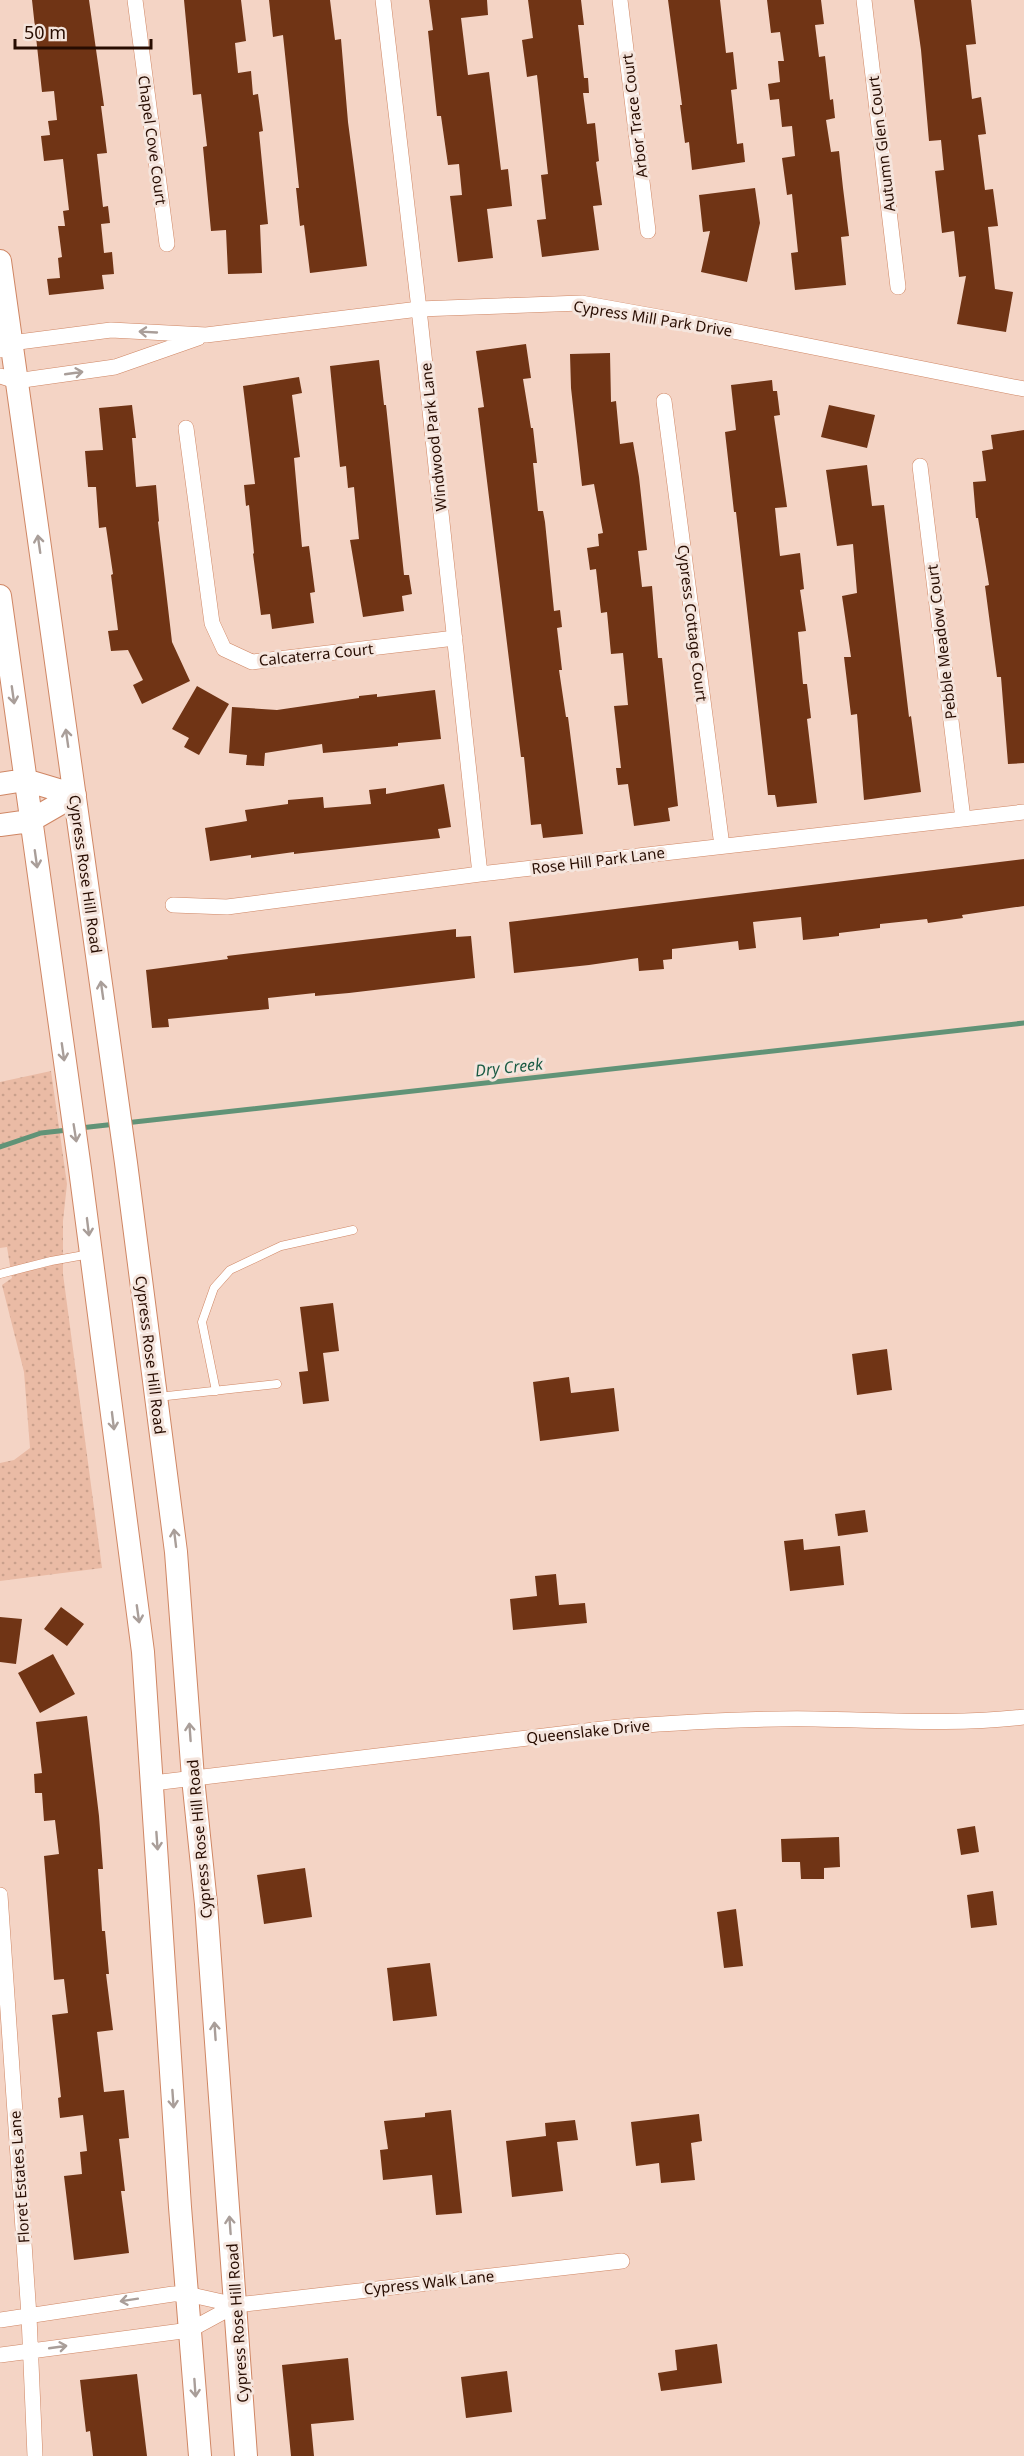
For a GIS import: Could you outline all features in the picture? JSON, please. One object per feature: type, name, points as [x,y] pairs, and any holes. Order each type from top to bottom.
[{"type":"main road","name":"Cypress Rose Hill Road","points":[[0,261],[8,379],[75,795],[126,1163],[176,1552],[193,1778],[206,1904],[246,2456]]},
{"type":"main road","points":[[0,596],[80,1169],[143,1652],[200,2456]]},
{"type":"main road","points":[[0,784],[25,780],[75,795]]},
{"type":"main road","points":[[0,825],[30,821],[75,795]]},
{"type":"street","name":"Chapel Cove Court","points":[[135,0],[167,244]]},
{"type":"street","name":"Windwood Park Lane","points":[[383,0],[480,874]]},
{"type":"street","name":"Arbor Trace Court","points":[[620,0],[648,231]]},
{"type":"street","name":"Autumn Glen Court","points":[[864,0],[898,287]]},
{"type":"street","name":"Cypress Mill Park Drive","points":[[206,335],[419,309],[581,303],[1024,389]]},
{"type":"street","points":[[5,346],[111,330],[206,335]]},
{"type":"street","points":[[8,379],[115,367],[206,335]]},
{"type":"street","name":"Cypress Cottage Court","points":[[664,401],[722,846]]},
{"type":"street","name":"Calcaterra Court","points":[[186,428],[212,623],[224,648],[252,662],[455,639]]},
{"type":"street","name":"Pebble Meadow Court","points":[[920,466],[963,819]]},
{"type":"street","name":"Rose Hill Park Lane","points":[[173,905],[227,907],[480,874],[1024,812]]},
{"type":"street","name":"Queenslake Drive","points":[[153,1783],[619,1727],[769,1719],[935,1723],[1024,1717]]},
{"type":"street","name":"Floret Estates Lane","points":[[0,1894],[3,1984],[30,2316],[35,2456]]},
{"type":"street","name":"Cypress Walk Lane","points":[[0,2320],[173,2294],[187,2294],[236,2305],[622,2260]]},
{"type":"street","name":"Cypress Walk Lane","points":[[0,2355],[190,2330],[236,2305]]},
{"type":"lane","points":[[216,1391],[208,1362],[202,1322],[214,1288],[230,1270],[281,1246],[353,1230]]},
{"type":"lane","points":[[0,1274],[91,1254]]},
{"type":"lane","points":[[157,1398],[277,1384]]},
{"type":"shaded area","points":[[51,1071],[67,1184],[63,1221],[63,1274],[102,1568],[0,1581],[0,1463],[14,1460],[30,1448],[24,1372],[2,1285],[12,1278],[7,1247],[0,1248],[0,1082]]},
{"type":"building","points":[[32,0],[89,0],[104,106],[101,106],[107,153],[97,154],[103,207],[108,206],[110,223],[101,224],[104,253],[112,252],[114,274],[102,275],[104,289],[49,295],[47,279],[60,278],[58,258],[62,257],[58,226],[65,226],[63,211],[69,210],[63,159],[44,161],[41,136],[50,135],[48,121],[57,120],[54,91],[42,92]]},
{"type":"building","points":[[184,0],[241,0],[246,41],[235,43],[238,73],[251,71],[253,95],[258,94],[263,131],[259,132],[268,224],[260,225],[262,273],[228,274],[226,230],[211,231],[203,147],[207,146],[201,94],[193,95]]},
{"type":"building","points":[[269,0],[330,0],[335,40],[341,39],[348,122],[367,266],[310,273],[304,225],[300,226],[296,188],[299,188],[283,35],[273,37]]},
{"type":"building","points":[[429,0],[487,0],[488,15],[461,18],[468,75],[489,72],[501,170],[508,169],[512,206],[487,209],[493,258],[458,262],[450,196],[462,195],[459,164],[448,165],[441,116],[437,116],[428,31],[433,30]]},
{"type":"building","points":[[528,0],[581,0],[584,25],[578,25],[584,78],[588,78],[589,93],[583,93],[587,124],[595,123],[599,161],[596,162],[602,205],[593,206],[599,250],[542,257],[537,220],[546,219],[541,175],[548,174],[537,75],[527,77],[522,40],[533,38]]},
{"type":"building","points":[[668,0],[720,0],[726,53],[733,52],[737,89],[731,90],[737,144],[743,143],[745,162],[692,170],[689,142],[685,143]]},
{"type":"building","points":[[767,0],[821,0],[824,24],[815,25],[819,57],[825,56],[830,100],[833,99],[835,118],[826,120],[831,152],[839,151],[849,236],[841,237],[846,285],[795,290],[791,253],[798,252],[792,194],[787,195],[782,158],[795,156],[792,126],[782,127],[779,99],[770,100],[768,84],[780,82],[778,61],[784,61],[780,32],[771,33]]},
{"type":"building","points":[[914,0],[971,0],[976,44],[966,45],[972,99],[981,97],[986,134],[978,135],[985,190],[993,189],[998,226],[988,227],[995,289],[1013,292],[1006,332],[957,324],[966,276],[959,277],[954,231],[942,233],[935,171],[944,170],[941,140],[929,141]]},
{"type":"building","points":[[755,188],[760,223],[747,282],[701,272],[710,231],[703,232],[699,195]]},
{"type":"building","points":[[526,344],[531,378],[523,379],[531,428],[533,428],[537,463],[533,463],[538,511],[543,511],[545,522],[554,611],[560,610],[562,627],[557,628],[562,670],[559,670],[566,717],[568,717],[583,834],[543,838],[541,824],[531,825],[524,757],[521,757],[478,408],[484,407],[476,351]]},
{"type":"building","points":[[610,353],[611,402],[616,401],[620,444],[633,442],[639,477],[647,550],[638,551],[642,587],[652,586],[658,658],[662,658],[678,806],[668,808],[670,821],[634,826],[628,784],[618,785],[616,768],[621,768],[614,706],[628,705],[623,653],[611,654],[607,612],[601,613],[596,569],[590,570],[587,548],[599,546],[598,534],[603,533],[594,484],[582,486],[571,388],[570,354]]},
{"type":"building","points":[[379,360],[404,575],[409,575],[412,594],[402,596],[404,611],[363,617],[350,540],[359,539],[354,487],[348,488],[346,466],[340,467],[330,366]]},
{"type":"building","points":[[299,377],[302,393],[292,395],[300,457],[294,458],[302,547],[309,546],[315,592],[310,593],[314,623],[272,629],[270,614],[261,615],[249,505],[246,506],[244,485],[255,484],[243,386]]},
{"type":"building","points":[[772,380],[773,391],[777,391],[780,415],[774,416],[787,507],[775,508],[780,556],[800,553],[804,589],[800,590],[806,631],[798,632],[803,684],[807,684],[811,718],[807,719],[817,803],[777,807],[775,795],[768,795],[725,432],[736,430],[731,385]]},
{"type":"building","points":[[132,405],[136,438],[132,438],[136,487],[156,485],[172,642],[190,681],[142,704],[133,685],[143,680],[128,650],[111,651],[108,631],[118,630],[111,575],[113,574],[106,527],[99,528],[96,487],[88,487],[85,451],[103,450],[99,408]]},
{"type":"building","points":[[829,405],[875,415],[867,448],[821,437]]},
{"type":"building","points":[[1024,430],[1024,763],[1008,764],[1001,677],[997,677],[985,586],[989,585],[978,518],[976,518],[973,482],[986,481],[982,451],[993,449],[991,435]]},
{"type":"building","points":[[867,465],[872,506],[884,505],[909,717],[911,716],[921,792],[864,800],[857,714],[851,715],[844,657],[851,657],[842,596],[857,593],[853,544],[837,546],[826,470]]},
{"type":"building","points":[[197,686],[229,704],[199,755],[184,747],[189,738],[172,729]]},
{"type":"building","points":[[435,690],[441,739],[398,743],[398,746],[323,753],[322,744],[265,753],[264,766],[246,765],[247,755],[229,753],[232,707],[277,710],[359,698],[359,696],[377,694],[377,697]]},
{"type":"building","points":[[444,784],[451,827],[438,829],[440,838],[251,858],[251,855],[210,861],[205,828],[247,821],[245,810],[288,804],[288,800],[323,797],[324,808],[371,804],[369,790],[386,788],[386,794]]},
{"type":"building","points":[[1024,859],[1024,906],[962,915],[963,918],[928,923],[927,919],[880,924],[880,928],[803,940],[801,917],[753,922],[756,948],[739,950],[738,941],[672,949],[672,959],[663,960],[664,969],[639,971],[638,958],[514,973],[509,922]]},
{"type":"building","points":[[456,929],[456,937],[471,936],[475,978],[349,993],[315,996],[315,993],[268,998],[269,1009],[168,1019],[169,1027],[152,1028],[146,970],[228,959],[227,956]]},
{"type":"building","points":[[333,1303],[339,1351],[323,1353],[329,1401],[303,1404],[299,1372],[308,1371],[300,1307]]},
{"type":"building","points":[[887,1349],[892,1390],[857,1395],[852,1354]]},
{"type":"building","points":[[569,1377],[571,1393],[614,1388],[619,1431],[540,1441],[533,1382]]},
{"type":"building","points":[[865,1510],[868,1532],[838,1536],[835,1514]]},
{"type":"building","points":[[803,1539],[804,1550],[840,1546],[844,1585],[790,1591],[784,1541]]},
{"type":"building","points":[[556,1574],[559,1605],[585,1603],[587,1623],[513,1630],[510,1599],[537,1596],[535,1576]]},
{"type":"building","points":[[61,1607],[84,1624],[67,1646],[44,1629]]},
{"type":"building","points":[[0,1617],[22,1619],[16,1664],[0,1662]]},
{"type":"building","points":[[53,1654],[75,1694],[40,1713],[18,1673]]},
{"type":"building","points":[[87,1716],[99,1816],[103,1869],[98,1869],[102,1931],[105,1931],[109,1974],[106,1974],[113,2030],[97,2032],[104,2092],[124,2090],[129,2138],[119,2139],[125,2191],[121,2191],[129,2253],[74,2260],[64,2176],[82,2174],[80,2152],[87,2151],[83,2115],[60,2118],[58,2098],[61,2097],[52,2015],[68,2013],[64,1979],[54,1980],[44,1856],[59,1854],[55,1820],[44,1821],[42,1793],[35,1793],[34,1774],[42,1773],[36,1722]]},
{"type":"building","points":[[975,1826],[979,1852],[961,1855],[957,1829]]},
{"type":"building","points":[[839,1837],[840,1867],[824,1868],[824,1879],[801,1879],[800,1862],[782,1862],[781,1839]]},
{"type":"building","points":[[305,1868],[312,1917],[264,1924],[257,1875]]},
{"type":"building","points":[[993,1891],[997,1925],[971,1928],[967,1895]]},
{"type":"building","points":[[736,1909],[743,1966],[724,1968],[717,1912]]},
{"type":"building","points":[[430,1963],[437,2016],[393,2021],[387,1968]]},
{"type":"building","points":[[451,2110],[462,2213],[436,2215],[432,2175],[383,2180],[380,2150],[388,2149],[384,2121],[425,2117],[425,2113]]},
{"type":"building","points":[[699,2114],[702,2141],[691,2143],[695,2180],[661,2183],[659,2163],[636,2166],[631,2122]]},
{"type":"building","points":[[575,2120],[578,2140],[557,2142],[563,2191],[512,2197],[506,2141],[546,2136],[545,2123]]},
{"type":"building","points":[[717,2344],[722,2383],[661,2391],[658,2373],[677,2370],[675,2350]]},
{"type":"building","points":[[348,2358],[354,2420],[311,2424],[314,2456],[291,2456],[282,2365]]},
{"type":"building","points":[[507,2371],[512,2412],[466,2418],[461,2377]]},
{"type":"building","points":[[137,2374],[147,2456],[93,2456],[90,2431],[86,2432],[80,2380]]},
{"type":"waterway","name":"Dry Creek","points":[[125,1123],[1024,1023]]},
{"type":"waterway","name":"Dry Creek","points":[[80,1128],[116,1124]]},
{"type":"waterway","name":"Dry Creek","points":[[0,1147],[41,1133],[68,1130]]}]
